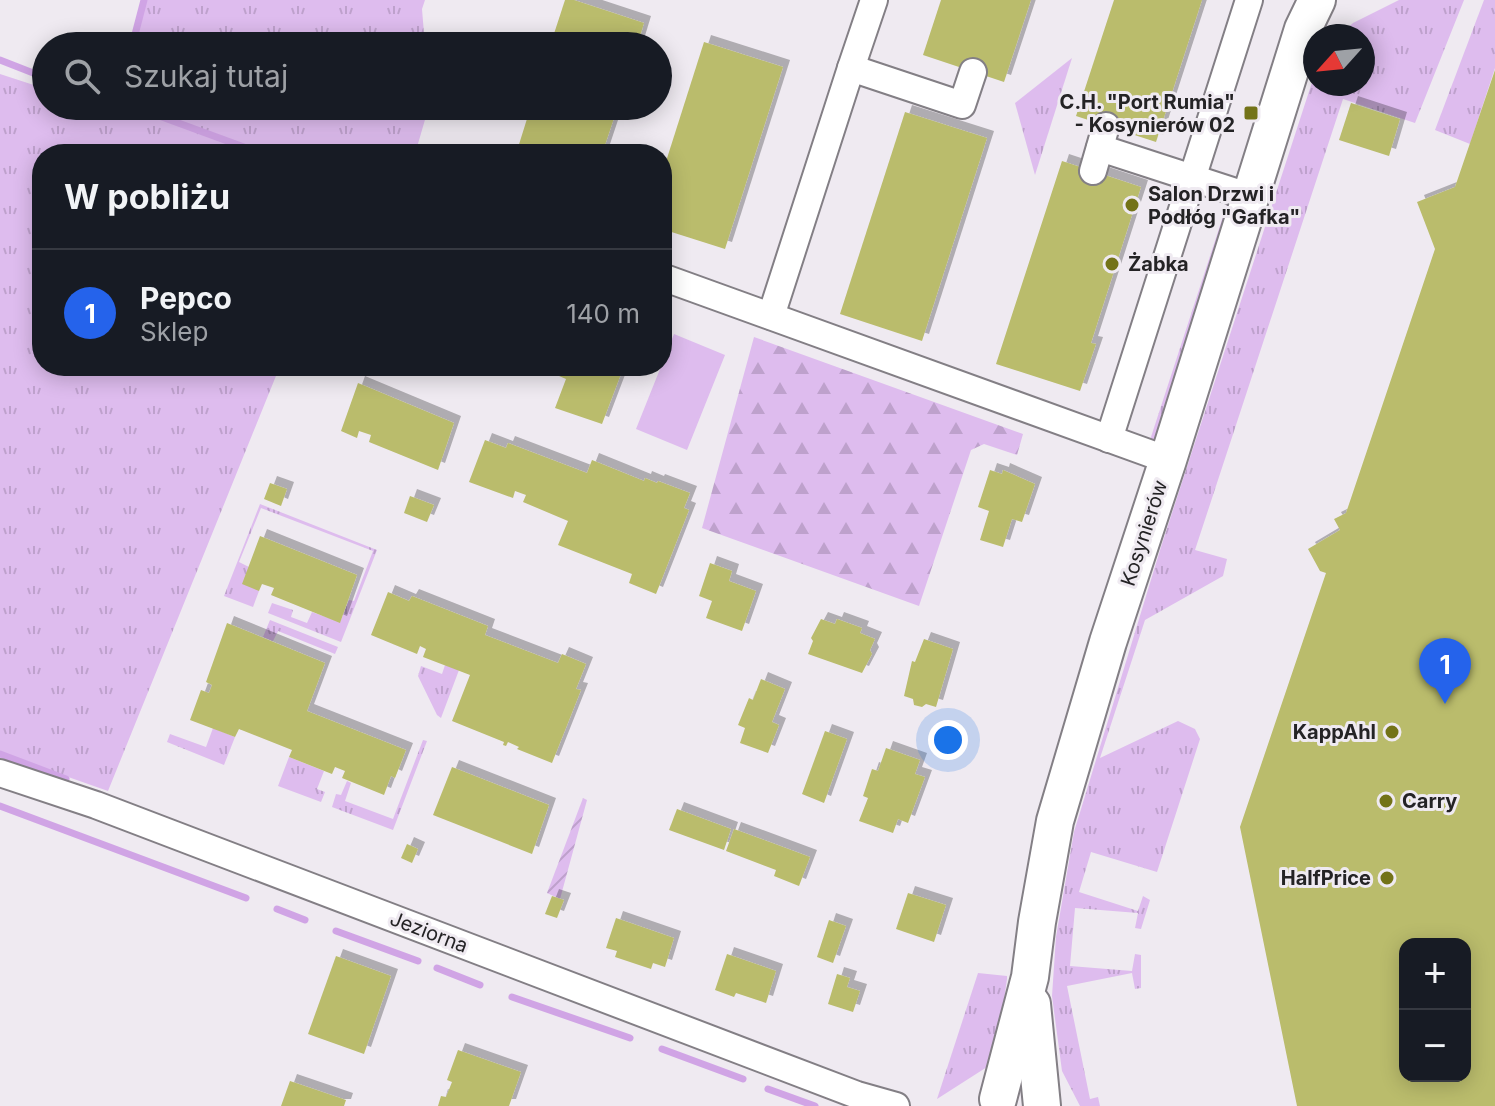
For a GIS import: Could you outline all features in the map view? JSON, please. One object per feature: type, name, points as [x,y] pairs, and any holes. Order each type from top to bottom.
[{"type":"main road","name":"Kosynierów","points":[[1003,1104],[1030,977],[1055,821],[1108,642],[1303,29],[1317,0]]},
{"type":"main road","points":[[1328,24],[1343,0]]},
{"type":"main road","name":"Kosynierów","points":[[1284,95],[1303,64]]},
{"type":"main road","name":"Kosynierów","points":[[1030,977],[1042,1106]]},
{"type":"street","points":[[771,316],[874,0]]},
{"type":"street","points":[[1109,439],[1249,0]]},
{"type":"street","points":[[851,68],[962,105],[973,72]]},
{"type":"street","points":[[1100,148],[1251,197]]},
{"type":"street","points":[[672,281],[1168,460]]},
{"type":"street","name":"Jeziorna","points":[[0,773],[109,810],[866,1101],[896,1106]]},
{"type":"green space","points":[[147,0],[425,0],[422,9],[424,32],[138,32]]},
{"type":"green space","points":[[1399,0],[1464,0],[1415,123],[1343,99],[1195,550],[1227,559],[1223,576],[1145,620],[1100,758],[1178,721],[1195,729],[1200,739],[1157,872],[1091,852],[1079,892],[1138,911],[1143,896],[1150,900],[1141,929],[1135,928],[1138,913],[1075,908],[1070,966],[1132,971],[1135,954],[1141,955],[1141,988],[1135,989],[1132,973],[1067,986],[1090,1099],[1098,1097],[1100,1106],[1080,1106],[1062,1071],[1052,996],[1056,937],[1074,832],[1161,547],[1308,96],[1375,96],[1375,24],[1353,23]]},
{"type":"green space","points":[[1484,0],[1495,0],[1495,68],[1470,144],[1435,130]]},
{"type":"green space","points":[[1072,58],[1035,175],[1015,103]]},
{"type":"green space","points":[[0,74],[32,84],[32,120],[425,120],[418,144],[32,144],[32,376],[276,376],[108,791],[0,753]]},
{"type":"green space","points":[[1227,204],[1231,208],[1160,437],[1150,440]]},
{"type":"green space","points":[[674,334],[725,355],[687,450],[636,429],[657,376],[672,376]]},
{"type":"green space","points":[[754,337],[1023,434],[1017,455],[984,444],[971,450],[919,606],[702,528]]},
{"type":"green space","points":[[260,504],[377,550],[341,642],[268,613],[272,603],[293,610],[291,617],[307,623],[312,612],[340,622],[349,600],[354,601],[373,551],[261,508],[239,562],[249,567],[259,591],[253,607],[224,596]]},
{"type":"green space","points":[[270,620],[338,647],[335,654],[278,631],[273,641],[263,637]]},
{"type":"green space","points":[[445,665],[459,670],[441,718],[418,676],[421,666],[442,674]]},
{"type":"green space","points":[[213,728],[235,737],[224,765],[167,742],[170,734],[206,747]]},
{"type":"green space","points":[[423,740],[427,741],[393,830],[332,807],[336,794],[341,795],[347,781],[351,783],[345,801],[393,819]]},
{"type":"green space","points":[[289,757],[324,771],[317,789],[325,792],[321,802],[278,786]]},
{"type":"green space","points":[[583,798],[587,800],[560,899],[547,893]]},
{"type":"green space","points":[[978,973],[1007,976],[996,1057],[987,1067],[937,1099]]},
{"type":"building","points":[[565,0],[574,0],[644,23],[641,32],[555,32]]},
{"type":"building","points":[[941,0],[1031,0],[1004,82],[923,55]]},
{"type":"building","points":[[1114,0],[1202,0],[1156,142],[1076,116]]},
{"type":"building","points":[[704,42],[783,67],[725,249],[672,232],[672,144]]},
{"type":"building","points":[[1495,70],[1495,1106],[1297,1106],[1240,827],[1326,573],[1320,571],[1308,549],[1340,530],[1334,519],[1346,513],[1435,249],[1417,202],[1455,187]]},
{"type":"building","points":[[1351,103],[1400,119],[1389,156],[1339,140]]},
{"type":"building","points":[[905,112],[987,138],[922,341],[840,314]]},
{"type":"building","points":[[527,120],[613,120],[605,144],[519,144]]},
{"type":"building","points":[[1062,161],[1141,187],[1091,343],[1096,344],[1080,391],[996,364]]},
{"type":"building","points":[[559,376],[620,376],[602,424],[555,408],[566,379]]},
{"type":"building","points":[[358,383],[454,423],[438,470],[369,442],[371,435],[359,431],[357,438],[341,431]]},
{"type":"building","points":[[485,440],[506,448],[508,443],[587,473],[592,460],[644,481],[645,478],[658,481],[690,493],[684,508],[689,510],[656,594],[629,583],[632,574],[558,545],[568,521],[523,502],[526,495],[515,491],[513,498],[469,482]]},
{"type":"building","points":[[990,470],[1002,474],[1003,470],[1035,484],[1022,522],[1012,519],[1003,547],[980,540],[989,511],[978,507]]},
{"type":"building","points":[[270,483],[287,489],[281,506],[264,499]]},
{"type":"building","points":[[410,496],[434,505],[427,522],[404,513]]},
{"type":"building","points":[[260,536],[357,575],[340,623],[271,595],[274,588],[262,584],[259,591],[242,584]]},
{"type":"building","points":[[710,563],[732,571],[729,581],[756,591],[742,631],[706,618],[712,601],[699,596]]},
{"type":"building","points":[[388,592],[409,601],[412,596],[488,626],[485,635],[558,663],[562,654],[586,664],[576,689],[581,690],[552,763],[452,721],[470,675],[423,657],[426,649],[420,646],[417,654],[371,635]]},
{"type":"building","points":[[821,619],[835,624],[837,619],[862,628],[860,633],[875,639],[870,650],[872,654],[862,673],[808,654],[813,641],[811,638]]},
{"type":"building","points":[[227,623],[325,663],[307,711],[406,750],[395,778],[391,776],[384,795],[342,778],[345,771],[335,767],[332,774],[289,757],[292,750],[239,729],[235,737],[190,720],[201,690],[209,693],[212,685],[206,682]]},
{"type":"building","points":[[924,639],[953,649],[936,707],[914,705],[913,699],[904,696],[912,661],[915,662]]},
{"type":"building","points":[[761,679],[785,689],[772,722],[779,725],[768,753],[740,743],[745,728],[738,725]]},
{"type":"building","points":[[825,731],[847,739],[824,803],[802,794]]},
{"type":"building","points":[[886,748],[920,760],[915,774],[925,777],[908,823],[898,819],[893,833],[859,821],[868,798],[863,796],[872,769],[878,771]]},
{"type":"building","points":[[452,767],[549,805],[532,854],[433,815]]},
{"type":"building","points":[[677,809],[731,829],[724,850],[669,830]]},
{"type":"building","points":[[734,829],[810,857],[799,886],[774,876],[776,870],[726,851]]},
{"type":"building","points":[[407,844],[418,849],[412,863],[401,858]]},
{"type":"building","points":[[908,893],[946,905],[934,942],[896,929]]},
{"type":"building","points":[[552,896],[564,900],[557,918],[545,914]]},
{"type":"building","points":[[616,918],[674,938],[665,967],[653,963],[651,969],[615,957],[617,951],[606,948]]},
{"type":"building","points":[[829,920],[846,926],[833,963],[817,957]]},
{"type":"building","points":[[727,954],[776,971],[766,1003],[715,990]]},
{"type":"building","points":[[336,956],[391,976],[364,1054],[308,1034]]},
{"type":"building","points":[[837,974],[850,978],[847,987],[860,991],[853,1012],[828,1004]]},
{"type":"building","points":[[458,1050],[521,1072],[509,1106],[438,1106],[441,1096],[446,1097],[452,1082],[447,1080]]},
{"type":"building","points":[[290,1081],[346,1100],[344,1106],[281,1106]]},
{"type":"waterway","points":[[136,32],[144,0]]},
{"type":"waterway","points":[[0,60],[32,73]]},
{"type":"waterway","points":[[170,120],[236,144]]},
{"type":"waterway","points":[[0,754],[66,779]]},
{"type":"waterway","points":[[0,806],[246,898]]},
{"type":"waterway","points":[[277,909],[305,920]]},
{"type":"waterway","points":[[336,931],[418,961]]},
{"type":"waterway","points":[[437,968],[480,985]]},
{"type":"waterway","points":[[512,997],[630,1038]]},
{"type":"waterway","points":[[662,1049],[743,1079]]},
{"type":"waterway","points":[[768,1089],[815,1106]]},
{"type":"place","name":"C.H. \"Port Rumia\" - Kosynierów 02","points":[[1251,113]]},
{"type":"place","name":"Salon Drzwi i Podłóg \"Gafka\"","points":[[1132,205]]},
{"type":"place","name":"Żabka","points":[[1112,264]]},
{"type":"place","name":"Pepco","points":[[1445,704]]},
{"type":"place","name":"KappAhl","points":[[1392,732]]},
{"type":"place","name":"Carry","points":[[1386,801]]},
{"type":"place","name":"HalfPrice","points":[[1387,878]]}]
